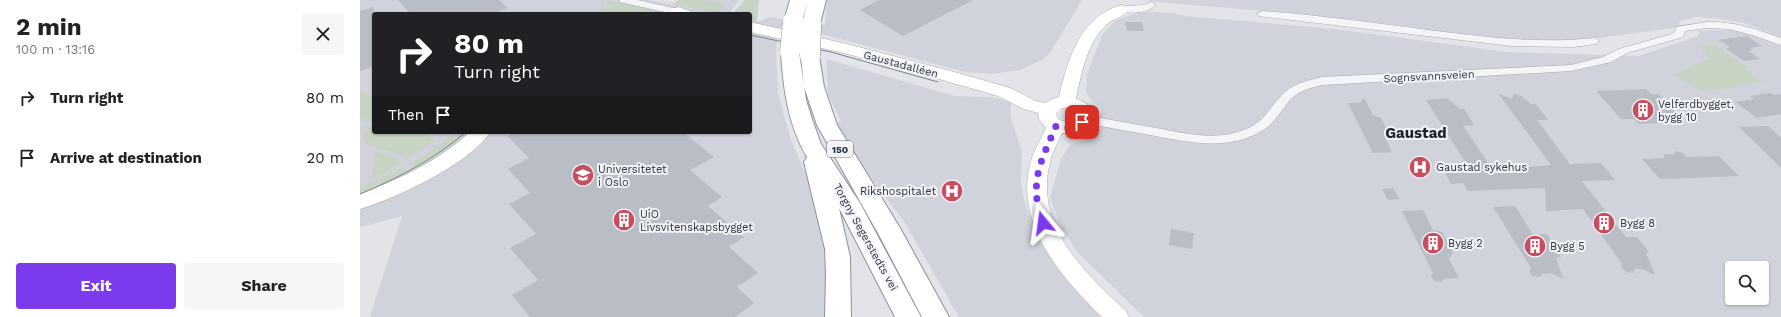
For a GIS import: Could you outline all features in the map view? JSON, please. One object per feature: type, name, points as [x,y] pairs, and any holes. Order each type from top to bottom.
[{"type":"highway","name":"Torgny Segerstedts vei","points":[[799,0],[794,21],[800,54],[814,87],[827,125],[891,234],[936,317]]},
{"type":"highway","name":"Torgny Segerstedts vei","points":[[817,0],[812,24],[800,54],[792,85],[796,105],[811,145],[852,209],[908,317]]},
{"type":"highway","points":[[811,145],[828,204],[837,250],[839,288],[838,317]]},
{"type":"street","points":[[624,0],[676,12]]},
{"type":"street","points":[[1067,103],[1076,67],[1091,34],[1118,7]]},
{"type":"street","points":[[1262,14],[1332,20],[1514,44],[1570,45],[1595,41]]},
{"type":"street","name":"Sognsvannsveien","points":[[1084,119],[1188,138],[1217,140],[1242,135],[1258,128],[1265,123],[1292,92],[1304,86],[1322,81],[1572,68],[1607,60],[1623,52],[1676,36],[1680,34],[1680,29],[1705,26],[1718,25],[1739,28],[1781,42]]},
{"type":"street","name":"Gaustadalléen","points":[[752,27],[846,49],[1004,92],[1052,118]]},
{"type":"street","points":[[1052,118],[1073,127],[1078,125],[1084,119],[1085,112],[1082,108],[1074,104],[1067,103],[1054,105],[1037,178],[1037,194],[1040,214],[1051,241],[1067,266],[1091,293],[1117,317]]},
{"type":"street","points":[[360,202],[419,177],[463,149],[480,134]]},
{"type":"shaded area","name":"Universitetet i Oslo","points":[[360,0],[649,0],[673,5],[678,0],[740,0],[730,12],[372,12],[372,134],[752,134],[752,20],[758,22],[769,17],[825,25],[827,0],[1082,0],[1050,53],[1042,60],[1020,70],[993,74],[965,72],[825,35],[779,27],[776,49],[778,93],[790,137],[814,195],[828,259],[828,317],[370,317],[402,216],[360,227]]},
{"type":"shaded area","points":[[1146,0],[1781,0],[1781,37],[1744,23],[1715,18],[1696,17],[1679,21],[1681,27],[1583,40],[1556,42],[1487,38],[1291,13]]},
{"type":"shaded area","name":"Gaustad sykehus","points":[[1147,12],[1173,13],[1186,16],[1334,29],[1507,52],[1639,56],[1698,36],[1700,33],[1698,31],[1713,30],[1729,30],[1752,35],[1781,45],[1781,317],[1144,317],[1077,252],[1060,224],[1050,198],[1061,159],[1069,146],[1092,136],[1102,109],[1092,101],[1086,93],[1087,75],[1102,35],[1116,20],[1133,14]]},
{"type":"shaded area","name":"Rikshospitalet","points":[[826,59],[955,96],[992,97],[1011,102],[1010,115],[1022,152],[1021,183],[1024,200],[1033,229],[1060,271],[1106,317],[959,317],[905,223],[865,170],[835,123],[841,121],[828,95]]},
{"type":"green space","points":[[607,0],[659,12],[602,12],[607,6]]},
{"type":"green space","points":[[655,0],[675,3],[678,0],[698,0],[722,3],[725,7],[718,12]]},
{"type":"green space","points":[[744,0],[759,0],[757,22],[752,21],[752,12],[735,12]]},
{"type":"green space","points":[[1698,45],[1716,46],[1748,67],[1744,68],[1763,82],[1704,92],[1674,75],[1710,59]]},
{"type":"green space","points":[[360,90],[372,97],[372,121],[365,122],[360,117]]},
{"type":"green space","points":[[372,126],[372,134],[428,134],[434,142],[406,159],[396,153],[373,147],[363,141],[364,131]]},
{"type":"green space","points":[[453,134],[471,134],[459,144],[417,170],[409,164],[434,149]]},
{"type":"green space","points":[[373,151],[390,155],[400,162],[398,163],[399,165],[374,178],[372,177],[374,161]]},
{"type":"green space","points":[[403,168],[410,173],[360,198],[360,187]]},
{"type":"building","points":[[398,0],[499,0],[508,8],[497,12],[409,12]]},
{"type":"building","points":[[879,0],[973,0],[903,36],[860,10]]},
{"type":"building","points":[[374,7],[374,12],[372,12],[372,67],[360,71],[360,11]]},
{"type":"building","points":[[1125,22],[1142,22],[1144,31],[1127,31]]},
{"type":"building","points":[[1747,36],[1762,46],[1750,48],[1753,50],[1748,51],[1760,59],[1744,61],[1726,49],[1730,47],[1719,40]]},
{"type":"building","name":"Velferdbygget, bygg 10","points":[[1646,89],[1651,94],[1658,94],[1685,122],[1639,124],[1634,119],[1621,119],[1596,91]]},
{"type":"building","points":[[1498,93],[1512,99],[1514,94],[1520,95],[1531,104],[1536,104],[1548,120],[1537,120],[1570,164],[1601,163],[1615,180],[1582,181],[1626,237],[1637,237],[1649,252],[1646,253],[1655,275],[1642,269],[1634,269],[1633,273],[1626,272],[1621,267],[1622,264],[1583,209],[1546,211],[1545,188],[1468,191],[1463,183],[1451,184],[1445,173],[1457,173],[1452,165],[1467,165],[1426,100],[1447,98],[1460,109],[1464,109],[1474,125],[1463,126],[1489,164],[1514,163],[1518,168],[1551,165]]},
{"type":"building","points":[[1770,93],[1774,95],[1781,94],[1781,114],[1757,118],[1735,102],[1754,99],[1750,96]]},
{"type":"building","points":[[1364,98],[1373,115],[1381,118],[1389,134],[1385,138],[1392,152],[1373,153],[1348,103],[1360,103]]},
{"type":"building","points":[[1768,126],[1781,138],[1781,168],[1739,127]]},
{"type":"building","name":"UiO Livsvitenskapsbygget","points":[[512,134],[685,134],[714,157],[690,170],[722,197],[708,206],[744,237],[729,247],[758,273],[737,287],[754,303],[735,317],[530,317],[512,295],[538,280],[510,248],[536,234],[509,204],[530,193],[508,169],[529,158],[507,136]]},
{"type":"building","points":[[1676,151],[1683,153],[1686,157],[1719,156],[1739,176],[1660,179],[1642,159],[1664,158],[1664,154],[1675,154]]},
{"type":"building","points":[[1393,188],[1399,199],[1388,200],[1382,189]]},
{"type":"building","name":"Bygg 5","points":[[1515,206],[1533,235],[1547,234],[1561,257],[1556,257],[1563,279],[1551,273],[1542,274],[1540,277],[1533,276],[1529,272],[1531,268],[1493,207]]},
{"type":"building","name":"Bygg 2","points":[[1423,210],[1433,230],[1442,232],[1453,253],[1449,259],[1459,278],[1444,279],[1441,282],[1434,281],[1431,276],[1433,273],[1402,211]]},
{"type":"building","points":[[1171,229],[1194,233],[1192,249],[1169,245]]},
{"type":"tram line","points":[[752,35],[831,52],[938,82]]},
{"type":"tram line","points":[[360,194],[416,167],[464,134]]},
{"type":"place","name":"Velferdbygget, bygg 10","points":[[1643,110]]},
{"type":"place","name":"Gaustad sykehus","points":[[1420,167]]},
{"type":"place","name":"Universitetet i Oslo","points":[[583,175]]},
{"type":"place","name":"Rikshospitalet","points":[[952,191]]},
{"type":"place","name":"UiO Livsvitenskapsbygget","points":[[624,220]]},
{"type":"place","name":"Bygg 8","points":[[1604,223]]},
{"type":"place","name":"Bygg 2","points":[[1433,243]]},
{"type":"place","name":"Bygg 5","points":[[1535,246]]},
{"type":"district","name":"Gaustad","points":[[1416,133]]},
{"type":"route","points":[[1043,223],[1037,194],[1037,178],[1042,155],[1056,126],[1067,128],[1073,127],[1082,122]]}]
